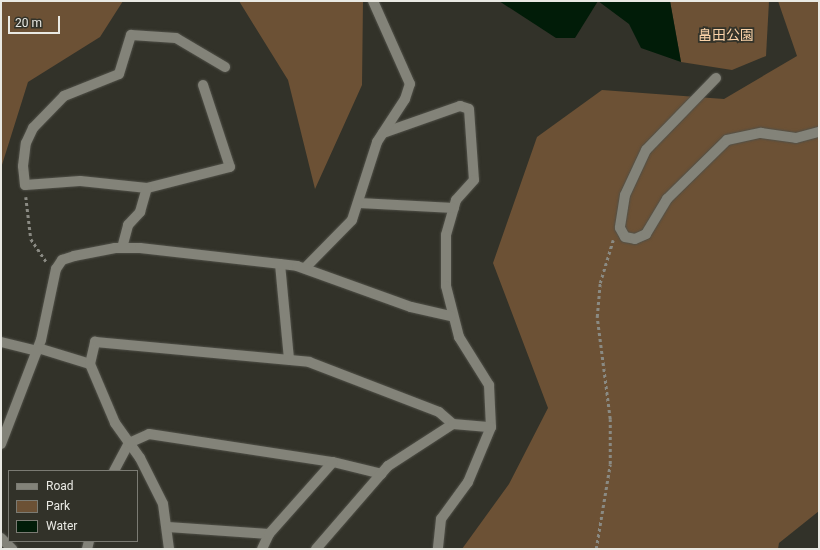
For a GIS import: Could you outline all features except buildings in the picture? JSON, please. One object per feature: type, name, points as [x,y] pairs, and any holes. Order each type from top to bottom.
[{"type":"street","points":[[305,268],[343,233],[359,204],[368,163],[410,84],[373,1]]},
{"type":"street","points":[[203,85],[230,167],[147,188],[61,181],[25,185],[22,166],[26,143],[33,128],[64,96],[119,74],[131,35],[176,38],[225,67]]},
{"type":"street","points":[[716,78],[646,150],[625,195],[620,228],[625,237],[635,239],[646,234],[666,199],[727,140],[761,133],[796,138],[819,132]]},
{"type":"street","points":[[383,133],[460,106],[469,109],[474,180],[454,208],[444,255],[451,316],[459,336],[489,385],[491,427],[468,482],[441,519],[438,549]]},
{"type":"street","points":[[122,248],[128,225],[140,212],[147,188]]},
{"type":"street","points":[[359,204],[454,208]]},
{"type":"street","points":[[1,444],[38,349],[56,269],[62,260],[74,256],[122,248],[280,264],[305,268],[411,307],[451,316]]},
{"type":"street","points":[[280,264],[288,360]]},
{"type":"street","points":[[1,342],[38,349],[90,364]]},
{"type":"street","points":[[169,549],[168,527],[163,504],[129,442],[115,423],[90,364],[95,342],[309,362],[341,372],[439,412],[453,424],[491,427]]},
{"type":"street","points":[[316,549],[382,474],[453,424]]},
{"type":"street","points":[[115,470],[129,442],[150,434],[333,462],[382,474]]},
{"type":"street","points":[[262,549],[269,534],[333,462]]},
{"type":"street","points":[[168,527],[269,534]]},
{"type":"street","points":[[1,538],[12,549]]},
{"type":"path","points":[[25,185],[31,239],[42,258],[56,269]]},
{"type":"path","points":[[596,549],[610,464],[610,419],[598,304],[608,247],[620,228]]},
{"type":"green space","points":[[1,1],[123,1],[100,37],[28,82],[1,168]]},
{"type":"green space","points":[[239,1],[363,1],[362,85],[315,189],[288,80]]},
{"type":"green space","name":"畠田公園","points":[[670,1],[769,1],[766,56],[732,70],[681,62]]},
{"type":"green space","points":[[778,1],[819,1],[819,511],[779,543],[778,549],[462,549],[509,484],[548,408],[493,263],[537,137],[602,90],[724,99],[797,56]]},
{"type":"water","points":[[499,1],[598,1],[575,38],[556,38]]},
{"type":"water","points":[[598,1],[670,1],[681,62],[641,48],[629,24]]}]
